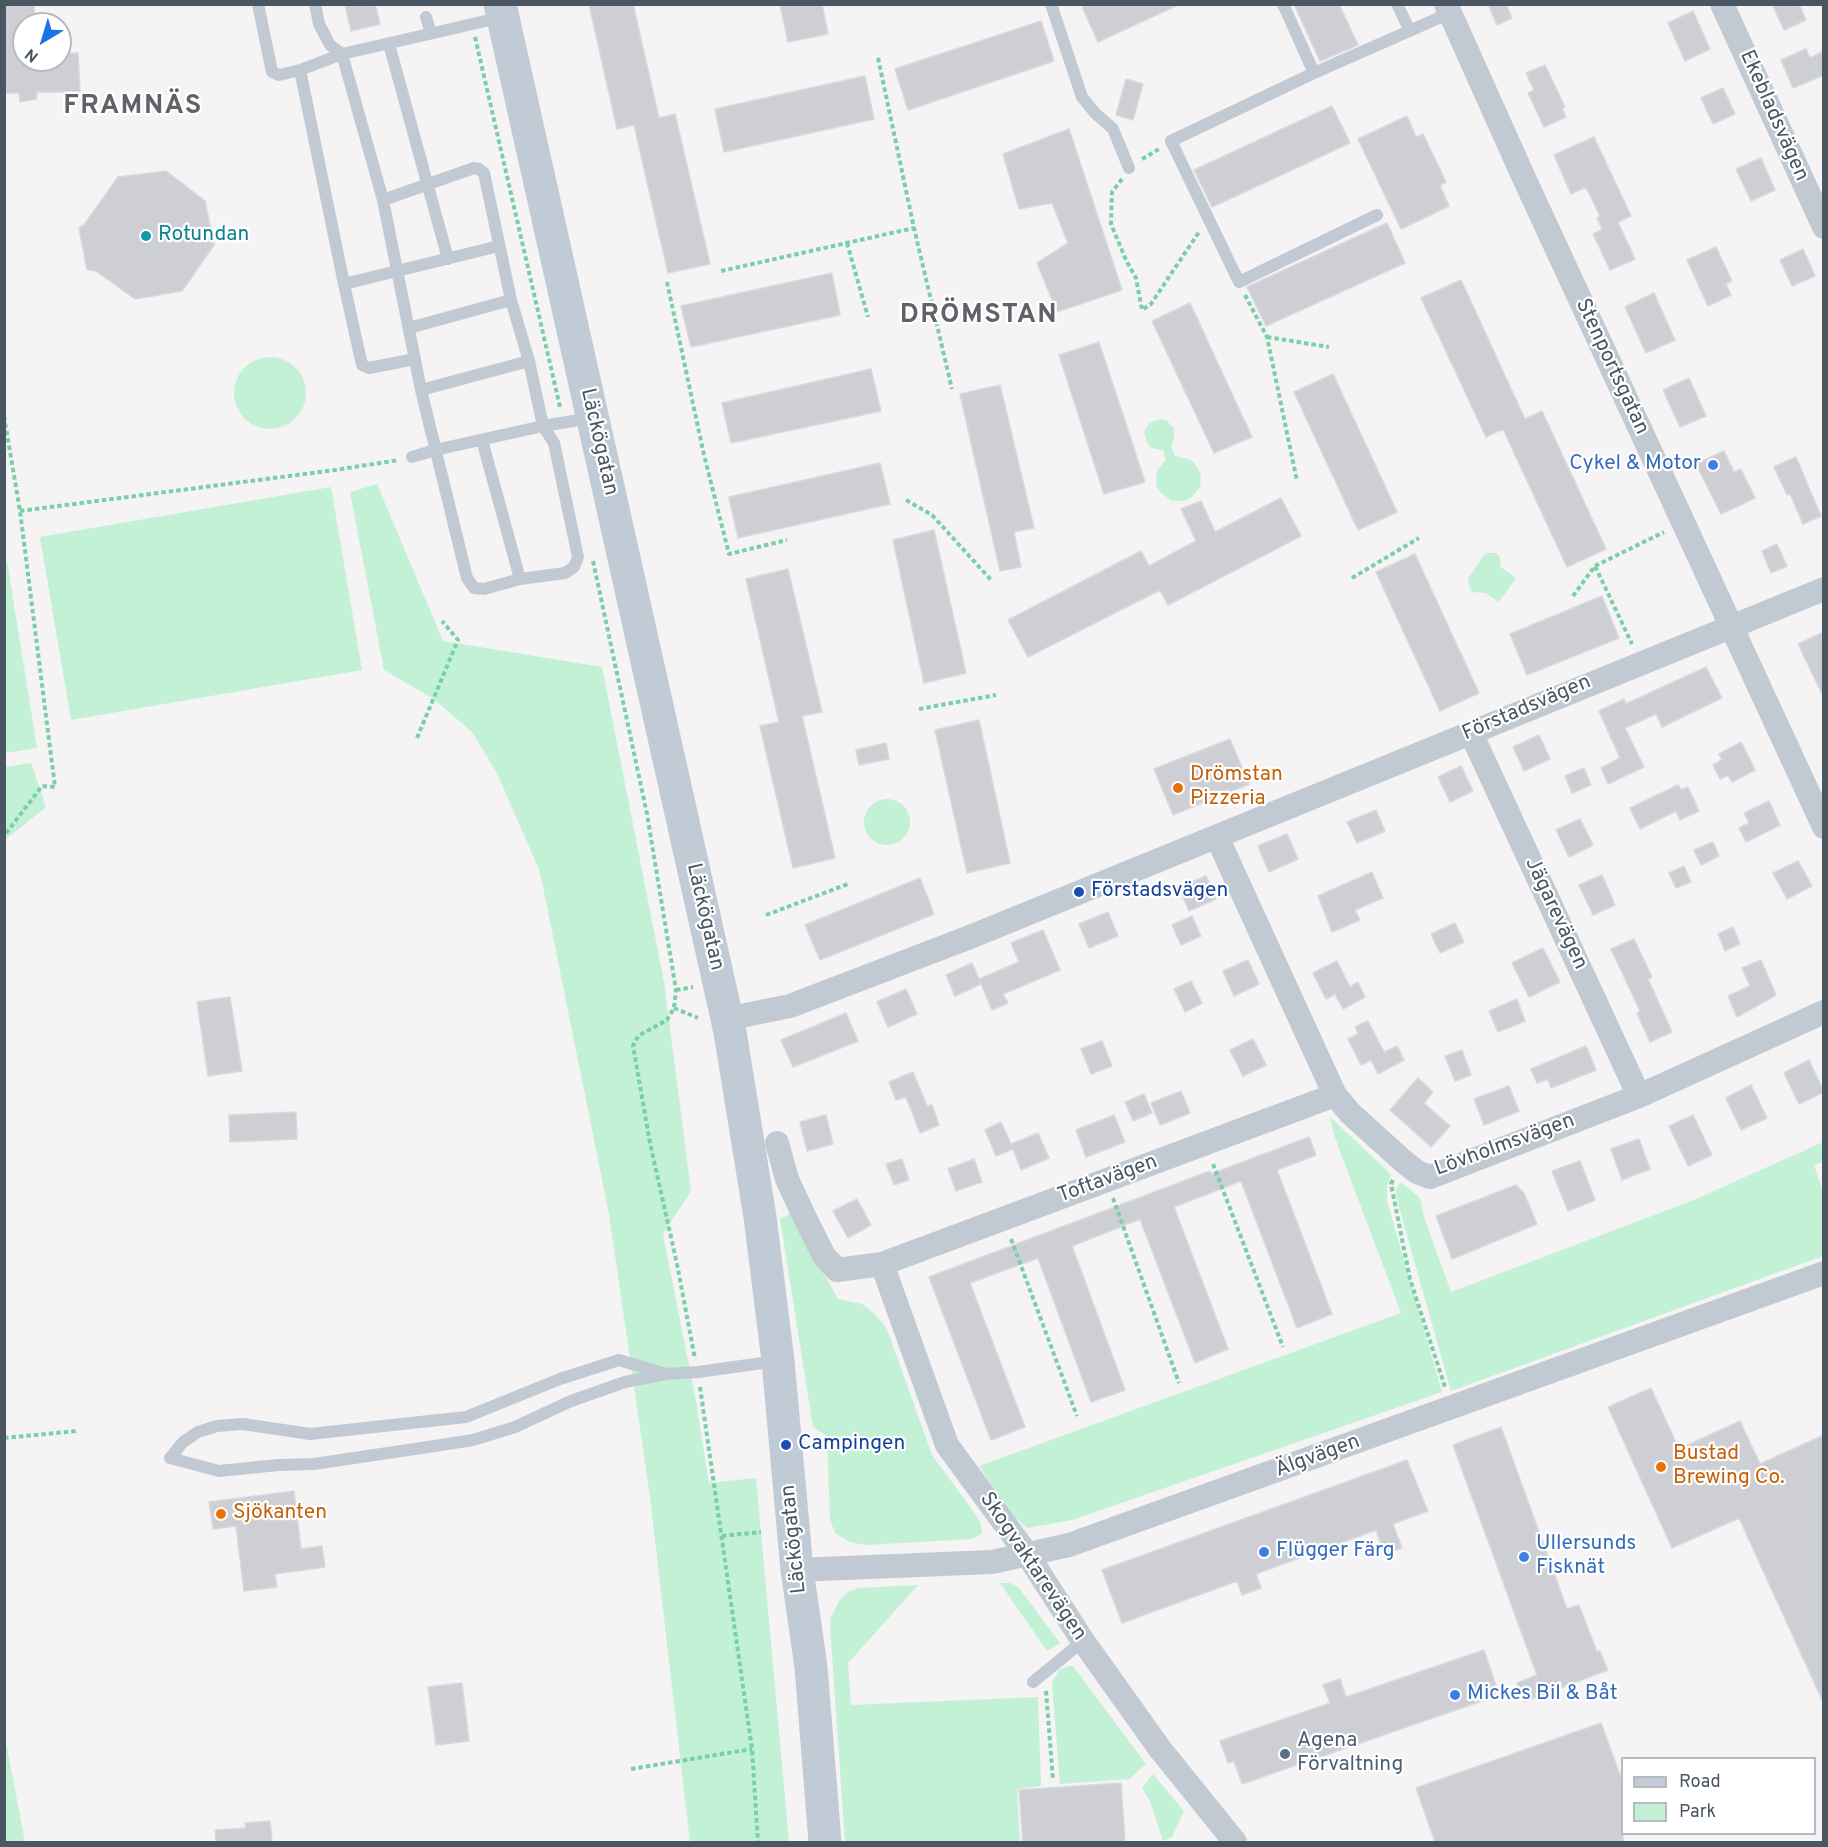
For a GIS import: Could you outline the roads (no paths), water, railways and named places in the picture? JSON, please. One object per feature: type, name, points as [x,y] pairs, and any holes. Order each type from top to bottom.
[{"type":"main road","name":"Läckögatan","points":[[491,15],[578,420],[678,803],[710,939],[712,1018],[739,1088],[760,1217],[778,1361],[797,1570],[811,1667],[825,1842]]},
{"type":"street","name":"Ekebladsvägen","points":[[1722,4],[1824,227]]},
{"type":"street","name":"Stenportsgatan","points":[[1448,9],[1824,826]]},
{"type":"street","name":"Förstadsvägen","points":[[712,1018],[750,1015],[800,1002],[970,937],[1824,589]]},
{"type":"street","name":"Jägarevägen","points":[[1471,733],[1639,1096]]},
{"type":"street","name":"Lövholmsvägen","points":[[1217,837],[1335,1095],[1350,1113],[1403,1161],[1417,1172],[1430,1177],[1639,1096],[1824,1012]]},
{"type":"street","name":"Toftavägen","points":[[882,1264],[1335,1095]]},
{"type":"street","points":[[777,1143],[787,1179],[824,1256],[837,1270],[882,1264]]},
{"type":"street","name":"Skogvaktarevägen","points":[[882,1264],[947,1445],[1027,1554],[1083,1641],[1160,1749],[1234,1842]]},
{"type":"street","name":"Älgvägen","points":[[797,1570],[992,1562],[1069,1545],[1824,1274]]},
{"type":"lane","points":[[258,4],[272,72],[279,75],[300,70],[342,54],[431,33],[491,15]]},
{"type":"lane","points":[[315,4],[320,24],[330,45],[342,54],[383,200],[421,390],[467,578],[474,588],[484,589],[520,579],[565,573],[574,567],[578,557],[554,443],[543,426],[530,361],[511,300],[484,173],[474,168],[383,200]]},
{"type":"lane","points":[[1051,4],[1082,97],[1113,129],[1130,168]]},
{"type":"lane","points":[[1284,4],[1314,73]]},
{"type":"lane","points":[[1397,4],[1410,31]]},
{"type":"lane","points":[[1377,215],[1239,282],[1171,141],[1314,73],[1410,31],[1448,9]]},
{"type":"lane","points":[[426,17],[431,33]]},
{"type":"lane","points":[[388,44],[448,259]]},
{"type":"lane","points":[[300,70],[362,365],[369,368],[415,359]]},
{"type":"lane","points":[[344,284],[499,246]]},
{"type":"lane","points":[[409,328],[511,300]]},
{"type":"lane","points":[[421,390],[530,361]]},
{"type":"lane","points":[[412,457],[435,450],[578,420]]},
{"type":"lane","points":[[482,440],[520,579]]},
{"type":"lane","points":[[666,1374],[619,1360],[561,1379],[466,1417],[310,1434],[243,1424],[217,1426],[198,1432],[183,1442],[170,1458],[219,1471],[314,1464],[473,1440],[515,1427],[571,1401],[625,1382],[666,1374],[778,1361]]},
{"type":"lane","points":[[1033,1682],[1083,1641]]},
{"type":"place","name":"Rotundan","points":[[146,236]]},
{"type":"place","name":"Cykel & Motor","points":[[1713,465]]},
{"type":"place","name":"Drömstan Pizzeria","points":[[1178,788]]},
{"type":"place","name":"Förstadsvägen","points":[[1079,892]]},
{"type":"place","name":"Campingen","points":[[786,1445]]},
{"type":"place","name":"Bustad Brewing Co.","points":[[1661,1467]]},
{"type":"place","name":"Sjökanten","points":[[221,1514]]},
{"type":"place","name":"Flügger Färg","points":[[1264,1552]]},
{"type":"place","name":"Ullersunds Fisknät","points":[[1524,1557]]},
{"type":"place","name":"Mickes Bil & Båt","points":[[1455,1695]]},
{"type":"place","name":"Agena Förvaltning","points":[[1285,1754]]},
{"type":"district","name":"FRAMNÄS","points":[[133,108]]},
{"type":"district","name":"DRÖMSTAN","points":[[979,317]]}]
